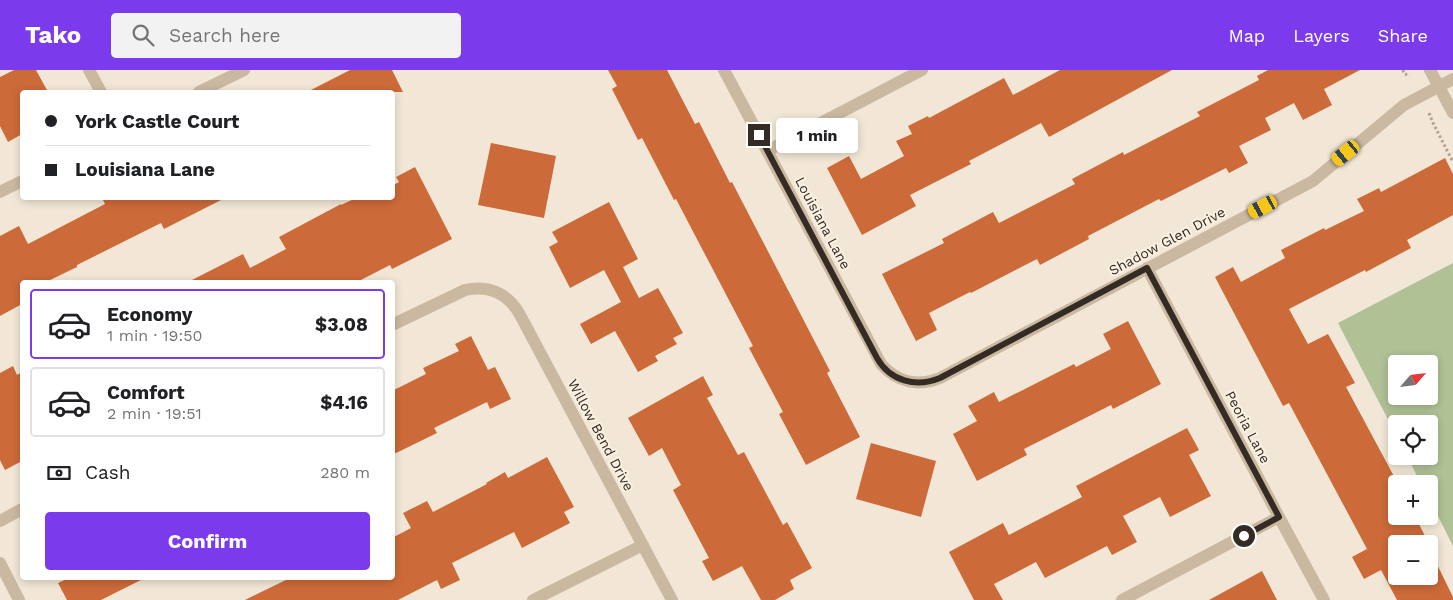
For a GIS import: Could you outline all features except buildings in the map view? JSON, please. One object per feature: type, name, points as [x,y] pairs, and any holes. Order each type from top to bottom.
[{"type":"street","points":[[90,70],[100,90]]},
{"type":"street","points":[[203,90],[244,70]]},
{"type":"street","name":"Louisiana Lane","points":[[724,70],[881,364],[892,375],[905,381]]},
{"type":"street","points":[[768,151],[922,70]]},
{"type":"street","points":[[1430,70],[1453,113]]},
{"type":"street","name":"Shadow Glen Drive","points":[[905,381],[919,383],[940,378],[1312,181],[1404,106],[1453,79]]},
{"type":"street","points":[[0,192],[20,182]]},
{"type":"street","name":"Peoria Lane","points":[[1147,268],[1324,600]]},
{"type":"street","name":"Willow Bend Drive","points":[[395,324],[465,290],[481,288],[497,291],[510,300],[520,313],[672,600]]},
{"type":"street","points":[[0,521],[20,511]]},
{"type":"street","points":[[1122,600],[1279,517]]},
{"type":"street","points":[[533,600],[642,545]]},
{"type":"street","points":[[0,563],[18,600]]},
{"type":"path","points":[[1403,70],[1404,74],[1410,74]]},
{"type":"path","points":[[1429,113],[1453,162]]},
{"type":"green space","points":[[1453,263],[1453,546],[1438,516],[1438,475],[1416,475],[1412,465],[1438,465],[1438,415],[1388,415],[1388,420],[1338,323]]},
{"type":"route","points":[[759,135],[877,358],[886,370],[898,378],[919,383],[940,378],[1147,268],[1279,517],[1244,536]]}]
